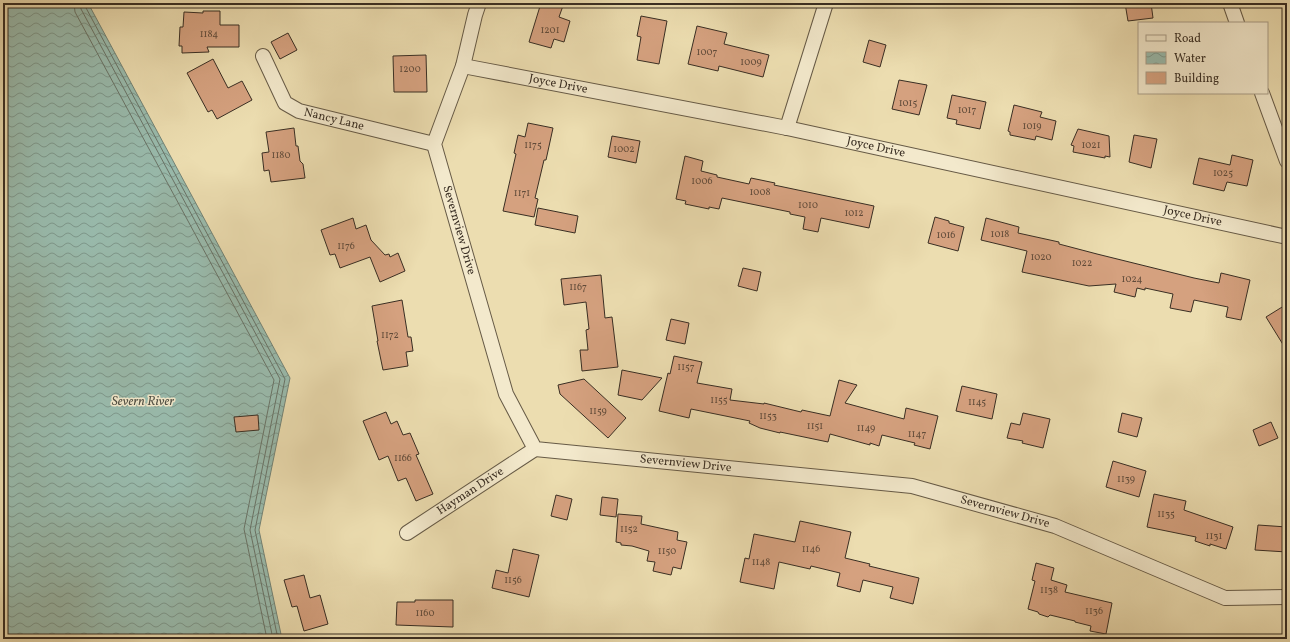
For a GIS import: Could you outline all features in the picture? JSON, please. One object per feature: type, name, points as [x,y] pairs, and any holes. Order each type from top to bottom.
[{"type":"street","points":[[434,144],[463,66],[479,3]]},
{"type":"street","points":[[787,128],[826,3]]},
{"type":"street","points":[[1230,3],[1237,22]]},
{"type":"street","name":"Nancy Lane","points":[[263,56],[285,103],[299,111],[434,144]]},
{"type":"street","name":"Joyce Drive","points":[[463,66],[787,128],[1287,237]]},
{"type":"street","points":[[1262,94],[1287,161]]},
{"type":"street","name":"Severnview Drive","points":[[434,144],[506,394],[535,449],[912,486],[1055,526],[1226,598],[1287,597]]},
{"type":"street","name":"Hayman Drive","points":[[406,533],[535,449]]},
{"type":"water","name":"Severn River","points":[[3,3],[88,3],[290,378],[259,530],[282,639],[3,639]]},
{"type":"building","points":[[541,3],[564,3],[559,17],[570,21],[564,42],[554,39],[551,48],[529,42]]},
{"type":"building","points":[[1125,3],[1151,3],[1153,18],[1128,21]]},
{"type":"building","points":[[203,11],[220,11],[220,25],[239,25],[239,47],[207,47],[209,52],[182,53],[182,46],[179,46],[180,27],[183,27],[184,12],[203,13]]},
{"type":"building","points":[[641,16],[667,21],[659,64],[637,60],[641,37],[637,36]]},
{"type":"building","points":[[697,26],[727,33],[724,44],[769,55],[763,77],[719,66],[718,71],[688,64]]},
{"type":"building","points":[[288,33],[297,50],[280,59],[271,42]]},
{"type":"building","points":[[869,40],[886,45],[880,67],[863,62]]},
{"type":"building","points":[[426,55],[427,92],[394,92],[393,56]]},
{"type":"building","points":[[213,59],[228,88],[242,81],[252,100],[217,119],[212,110],[208,112],[187,73]]},
{"type":"building","points":[[899,80],[927,85],[919,115],[892,109]]},
{"type":"building","points":[[952,95],[986,102],[980,129],[956,124],[957,120],[947,118]]},
{"type":"building","points":[[1014,105],[1042,112],[1040,117],[1056,121],[1052,140],[1036,136],[1035,140],[1010,135],[1010,132],[1008,131]]},
{"type":"building","points":[[528,123],[553,128],[535,198],[538,199],[534,217],[503,211],[516,154],[514,153],[518,135],[525,137]]},
{"type":"building","points":[[294,128],[296,146],[298,146],[300,161],[303,164],[305,178],[271,182],[269,170],[264,171],[262,153],[269,152],[266,132]]},
{"type":"building","points":[[1078,129],[1109,136],[1110,157],[1105,156],[1105,158],[1073,152],[1074,146],[1071,145]]},
{"type":"building","points":[[1134,135],[1157,139],[1151,168],[1129,162]]},
{"type":"building","points":[[612,136],[640,141],[636,163],[608,157]]},
{"type":"building","points":[[1232,155],[1253,160],[1247,186],[1227,182],[1224,191],[1193,184],[1199,158],[1230,165]]},
{"type":"building","points":[[685,156],[703,161],[701,171],[717,175],[717,177],[749,184],[751,178],[775,183],[774,185],[874,206],[869,228],[821,218],[818,232],[803,229],[805,217],[790,214],[790,212],[722,198],[719,209],[709,207],[709,209],[685,204],[686,201],[676,199]]},
{"type":"building","points":[[538,208],[578,216],[575,233],[535,225]]},
{"type":"building","points":[[935,217],[964,227],[958,251],[928,243]]},
{"type":"building","points":[[353,218],[356,229],[366,225],[371,240],[385,255],[389,254],[390,257],[398,253],[405,271],[380,282],[370,257],[340,268],[335,254],[330,255],[321,230]]},
{"type":"building","points":[[986,218],[1019,227],[1018,233],[1059,242],[1059,244],[1194,278],[1219,283],[1221,273],[1250,280],[1241,320],[1226,317],[1228,307],[1194,300],[1191,312],[1170,308],[1173,294],[1145,288],[1145,290],[1137,288],[1135,297],[1114,292],[1116,284],[1089,286],[1022,272],[1027,251],[981,240]]},
{"type":"building","points":[[743,268],[761,272],[757,291],[738,286]]},
{"type":"building","points":[[601,275],[605,318],[612,317],[618,367],[582,371],[580,350],[588,350],[586,330],[589,329],[586,302],[564,305],[561,279]]},
{"type":"building","points":[[402,300],[408,337],[411,337],[413,351],[406,352],[408,366],[383,370],[372,306]]},
{"type":"building","points":[[1287,304],[1287,351],[1266,317]]},
{"type":"building","points":[[671,319],[689,323],[685,344],[666,340]]},
{"type":"building","points":[[674,356],[702,362],[697,383],[732,389],[730,400],[764,403],[801,412],[802,410],[830,416],[839,380],[857,385],[845,403],[904,419],[906,408],[938,416],[930,449],[914,445],[915,443],[882,435],[879,446],[830,434],[828,442],[780,433],[760,428],[749,423],[750,421],[691,409],[689,418],[659,411],[668,373],[670,374]]},
{"type":"building","points":[[622,370],[662,378],[642,400],[618,395]]},
{"type":"building","points":[[584,379],[626,418],[608,438],[560,394],[558,385]]},
{"type":"building","points":[[962,386],[997,394],[992,419],[956,411]]},
{"type":"building","points":[[386,412],[391,424],[397,421],[403,435],[410,433],[419,454],[416,455],[433,494],[416,501],[406,478],[398,481],[388,456],[379,460],[363,421]]},
{"type":"building","points":[[1023,413],[1050,419],[1043,448],[1022,443],[1023,441],[1007,438],[1011,423],[1020,425]]},
{"type":"building","points":[[1122,413],[1142,418],[1137,437],[1118,432]]},
{"type":"building","points":[[258,415],[259,430],[236,432],[234,417]]},
{"type":"building","points":[[1271,422],[1278,438],[1259,446],[1253,430]]},
{"type":"building","points":[[1113,461],[1146,471],[1139,497],[1106,487]]},
{"type":"building","points":[[1154,494],[1186,501],[1184,510],[1233,527],[1226,549],[1195,541],[1196,537],[1147,527]]},
{"type":"building","points":[[556,495],[572,499],[567,520],[551,516]]},
{"type":"building","points":[[602,497],[618,499],[616,517],[600,515]]},
{"type":"building","points":[[618,514],[642,516],[641,524],[678,532],[677,540],[687,542],[681,569],[673,567],[671,575],[653,571],[655,562],[647,561],[649,551],[632,546],[621,545],[621,543],[616,542]]},
{"type":"building","points":[[800,521],[851,532],[845,558],[870,564],[869,566],[919,578],[913,604],[890,598],[893,587],[863,580],[860,592],[837,586],[840,573],[811,566],[810,569],[779,562],[774,589],[740,582],[745,558],[749,559],[754,534],[795,542]]},
{"type":"building","points":[[1258,525],[1287,527],[1287,552],[1255,550]]},
{"type":"building","points":[[513,549],[539,555],[529,597],[492,588],[496,570],[508,573]]},
{"type":"building","points":[[1036,563],[1054,568],[1051,580],[1067,585],[1065,592],[1112,603],[1106,634],[1090,631],[1091,626],[1050,615],[1048,617],[1028,609],[1035,581],[1032,580]]},
{"type":"building","points":[[304,575],[310,598],[320,595],[328,624],[304,631],[297,606],[292,607],[284,580]]},
{"type":"building","points":[[415,600],[453,600],[453,627],[396,625],[397,602],[415,602]]}]
